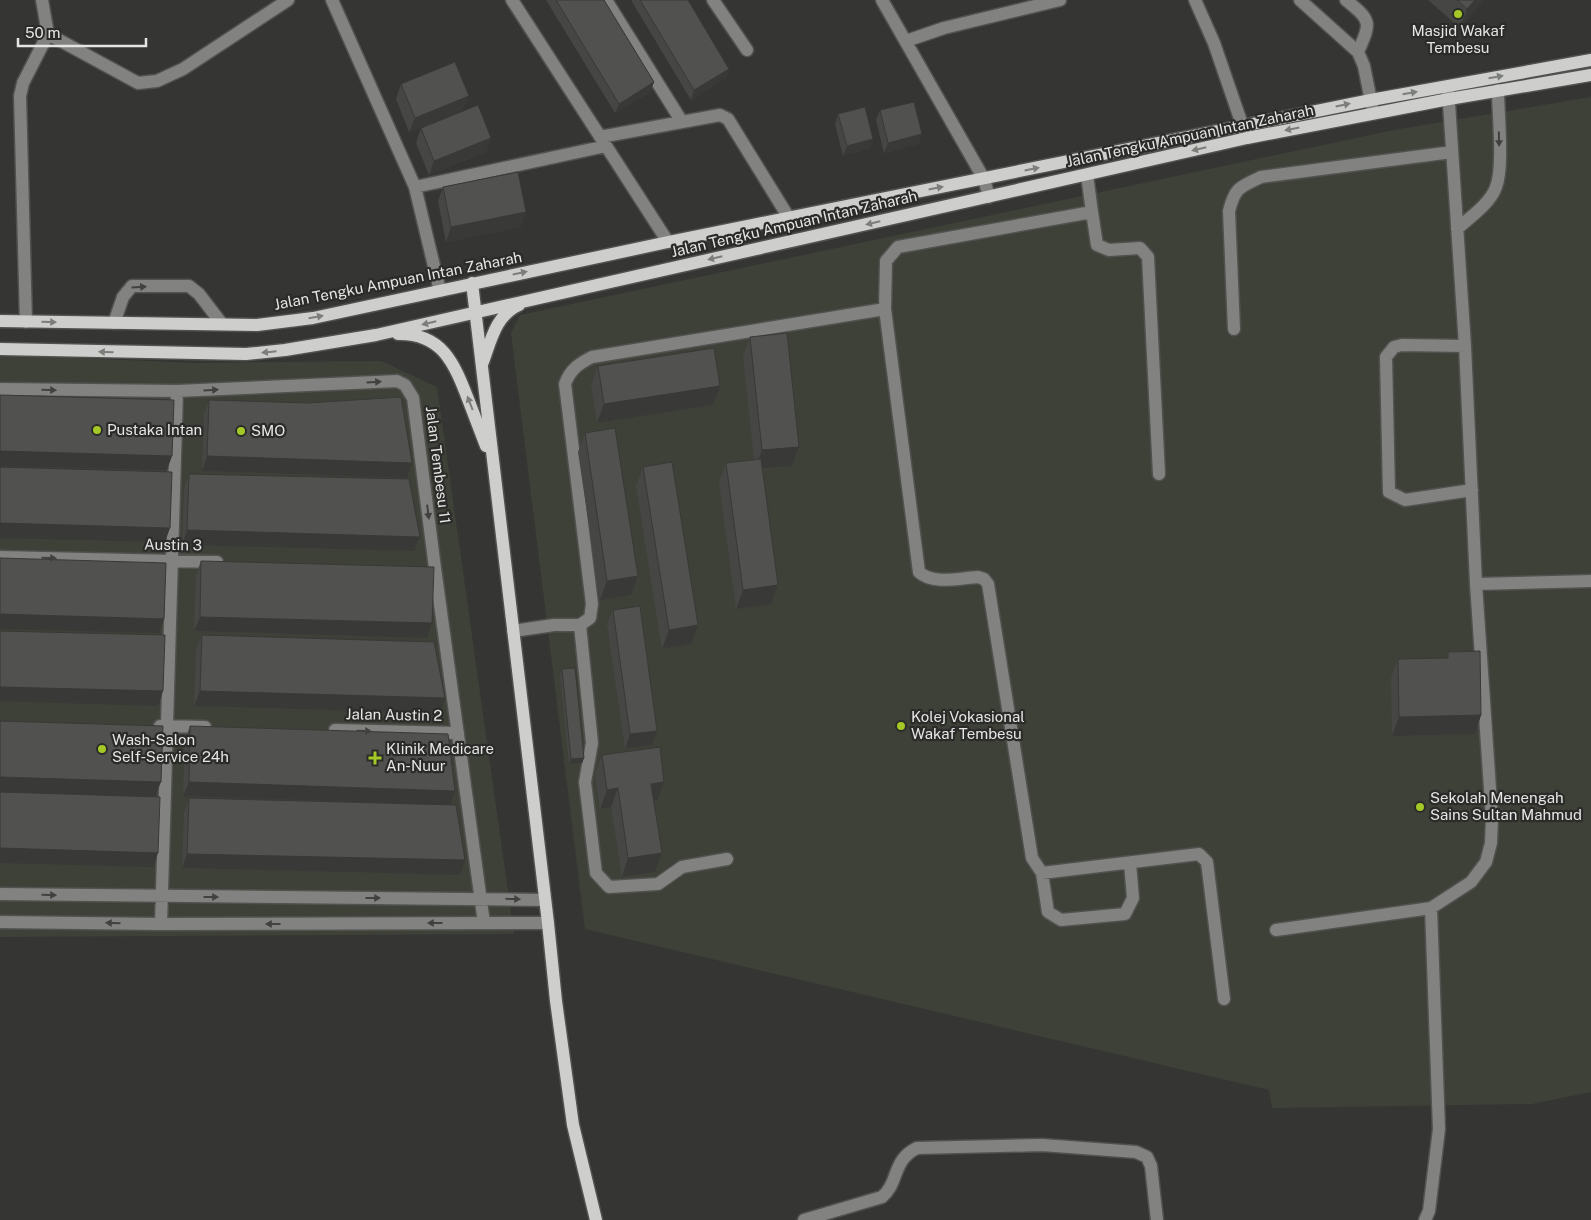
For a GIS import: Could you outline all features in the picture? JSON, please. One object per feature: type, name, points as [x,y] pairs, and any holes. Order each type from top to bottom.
[{"type":"main road","name":"Jalan Tengku Ampuan Intan Zaharah","points":[[0,321],[257,325],[313,318],[668,242],[984,179],[1245,132],[1374,113],[1448,92],[1591,60]]},
{"type":"main road","name":"Jalan Tengku Ampuan Intan Zaharah","points":[[0,349],[246,354],[285,350],[376,335],[1087,175],[1371,100],[1448,92],[1498,90],[1591,75]]},
{"type":"main road","points":[[472,283],[556,1001],[573,1125],[596,1220]]},
{"type":"main road","points":[[482,365],[498,324],[509,310],[533,299]]},
{"type":"main road","points":[[376,335],[408,334],[428,339],[448,356],[456,368],[494,464]]},
{"type":"street","points":[[26,322],[20,96],[24,83],[48,34],[42,0]]},
{"type":"street","points":[[48,34],[138,83],[157,81],[183,69],[288,0]]},
{"type":"street","points":[[332,0],[415,187],[440,290]]},
{"type":"street","points":[[512,0],[668,242]]},
{"type":"street","points":[[606,0],[682,122]]},
{"type":"street","points":[[713,0],[747,50]]},
{"type":"street","points":[[882,0],[984,179],[989,197]]},
{"type":"street","points":[[906,42],[944,28],[1033,3],[1060,0]]},
{"type":"street","points":[[1195,0],[1214,43],[1245,132]]},
{"type":"street","points":[[1300,0],[1358,52],[1364,66],[1374,113]]},
{"type":"street","points":[[1346,0],[1363,14],[1367,21],[1367,32],[1358,52]]},
{"type":"street","points":[[1457,229],[1478,210],[1496,188],[1500,166],[1498,90]]},
{"type":"street","points":[[1276,930],[1430,908],[1471,882],[1486,862],[1491,842],[1492,818],[1476,584],[1465,346],[1448,92]]},
{"type":"street","points":[[415,187],[682,122],[720,115],[728,119],[789,218]]},
{"type":"street","points":[[1234,329],[1229,211],[1233,196],[1239,188],[1261,177],[1452,152]]},
{"type":"street","points":[[1087,175],[1098,245],[1109,250],[1140,248],[1148,257],[1159,474]]},
{"type":"street","points":[[1092,212],[898,247],[886,261],[885,310],[919,572],[924,577],[933,580],[978,577],[984,579],[988,584],[1032,858],[1042,873],[1048,912],[1061,920],[1125,914],[1133,898],[1130,863]]},
{"type":"street","points":[[114,323],[123,298],[132,286],[189,286],[199,294],[222,324]]},
{"type":"street","points":[[513,631],[554,625],[580,625],[590,618],[592,604],[565,384],[568,376],[577,364],[592,357],[885,310]]},
{"type":"street","points":[[1465,346],[1402,345],[1394,347],[1386,357],[1389,492],[1405,500],[1472,490]]},
{"type":"street","name":"Jalan Tembesu 11","points":[[0,389],[177,391],[397,381],[405,386],[414,398],[430,568],[458,733],[484,923]]},
{"type":"street","points":[[162,924],[177,391]]},
{"type":"street","name":"Austin 3","points":[[0,557],[230,563]]},
{"type":"street","points":[[1476,584],[1591,581]]},
{"type":"street","points":[[580,625],[592,743],[585,782],[596,874],[609,887],[658,884],[682,867],[727,859]]},
{"type":"street","points":[[148,726],[216,728]]},
{"type":"street","name":"Jalan Austin 2","points":[[322,730],[458,733]]},
{"type":"street","points":[[1042,873],[1199,854],[1207,862],[1224,999]]},
{"type":"street","points":[[0,894],[545,900]]},
{"type":"street","points":[[1425,1220],[1429,1211],[1439,1129],[1430,908]]},
{"type":"street","points":[[0,922],[162,924],[548,923]]},
{"type":"street","points":[[804,1220],[882,1197],[901,1161],[917,1148],[1042,1145],[1136,1152],[1147,1156],[1151,1166],[1157,1220]]},
{"type":"shaded area","name":"Kolej Vokasional Wakaf Tembesu","points":[[1591,97],[1591,1092],[1532,1104],[1272,1108],[1269,1090],[585,929],[511,333],[520,315],[1394,130]]},
{"type":"shaded area","points":[[0,355],[196,363],[381,361],[437,387],[514,934],[0,937]]},
{"type":"building","points":[[556,0],[604,0],[654,82],[619,104]]},
{"type":"building","points":[[640,0],[688,0],[729,69],[694,90]]},
{"type":"building","points":[[1457,0],[1475,0],[1467,9]]},
{"type":"building","points":[[455,62],[469,96],[415,118],[401,84]]},
{"type":"building","points":[[914,102],[922,134],[888,143],[880,110]]},
{"type":"building","points":[[478,105],[491,138],[434,161],[421,128]]},
{"type":"building","points":[[865,107],[873,139],[847,146],[838,114]]},
{"type":"building","points":[[518,172],[526,212],[451,227],[443,187]]},
{"type":"building","points":[[787,333],[799,447],[762,450],[750,337]]},
{"type":"building","points":[[714,348],[720,386],[604,404],[598,366]]},
{"type":"building","points":[[0,395],[174,400],[172,456],[0,451]]},
{"type":"building","points":[[401,397],[412,463],[207,456],[209,400],[307,403]]},
{"type":"building","points":[[615,428],[638,576],[607,581],[585,433]]},
{"type":"building","points":[[761,459],[778,585],[743,590],[726,463]]},
{"type":"building","points":[[672,462],[698,625],[669,630],[643,467]]},
{"type":"building","points":[[0,467],[172,472],[170,528],[0,523]]},
{"type":"building","points":[[189,474],[409,479],[420,537],[187,530]]},
{"type":"building","points":[[0,558],[166,563],[164,619],[0,614]]},
{"type":"building","points":[[201,561],[434,567],[432,623],[200,617]]},
{"type":"building","points":[[640,606],[657,731],[630,734],[613,610]]},
{"type":"building","points":[[0,631],[165,635],[163,691],[0,687]]},
{"type":"building","points":[[202,635],[434,642],[445,698],[200,691]]},
{"type":"building","points":[[1480,651],[1481,715],[1399,717],[1398,659],[1448,658],[1448,652]]},
{"type":"building","points":[[575,668],[584,758],[571,759],[562,669]]},
{"type":"building","points":[[0,721],[163,726],[161,782],[0,777]]},
{"type":"building","points":[[190,726],[448,734],[455,791],[189,782]]},
{"type":"building","points":[[660,747],[664,782],[651,784],[662,853],[628,858],[618,788],[607,790],[602,755]]},
{"type":"building","points":[[0,792],[160,797],[158,853],[0,848]]},
{"type":"building","points":[[189,798],[456,805],[465,860],[187,854]]},
{"type":"place","name":"Masjid Wakaf Tembesu","points":[[1458,14]]},
{"type":"place","name":"Pustaka Intan","points":[[97,430]]},
{"type":"place","name":"SMO","points":[[241,431]]},
{"type":"place","name":"Kolej Vokasional Wakaf Tembesu","points":[[901,726]]},
{"type":"place","name":"Wash-Salon Self-Service 24h","points":[[102,749]]},
{"type":"place","name":"Klinik Medicare An-Nuur","points":[[375,758]]},
{"type":"place","name":"Sekolah Menengah Sains Sultan Mahmud","points":[[1420,807]]}]
